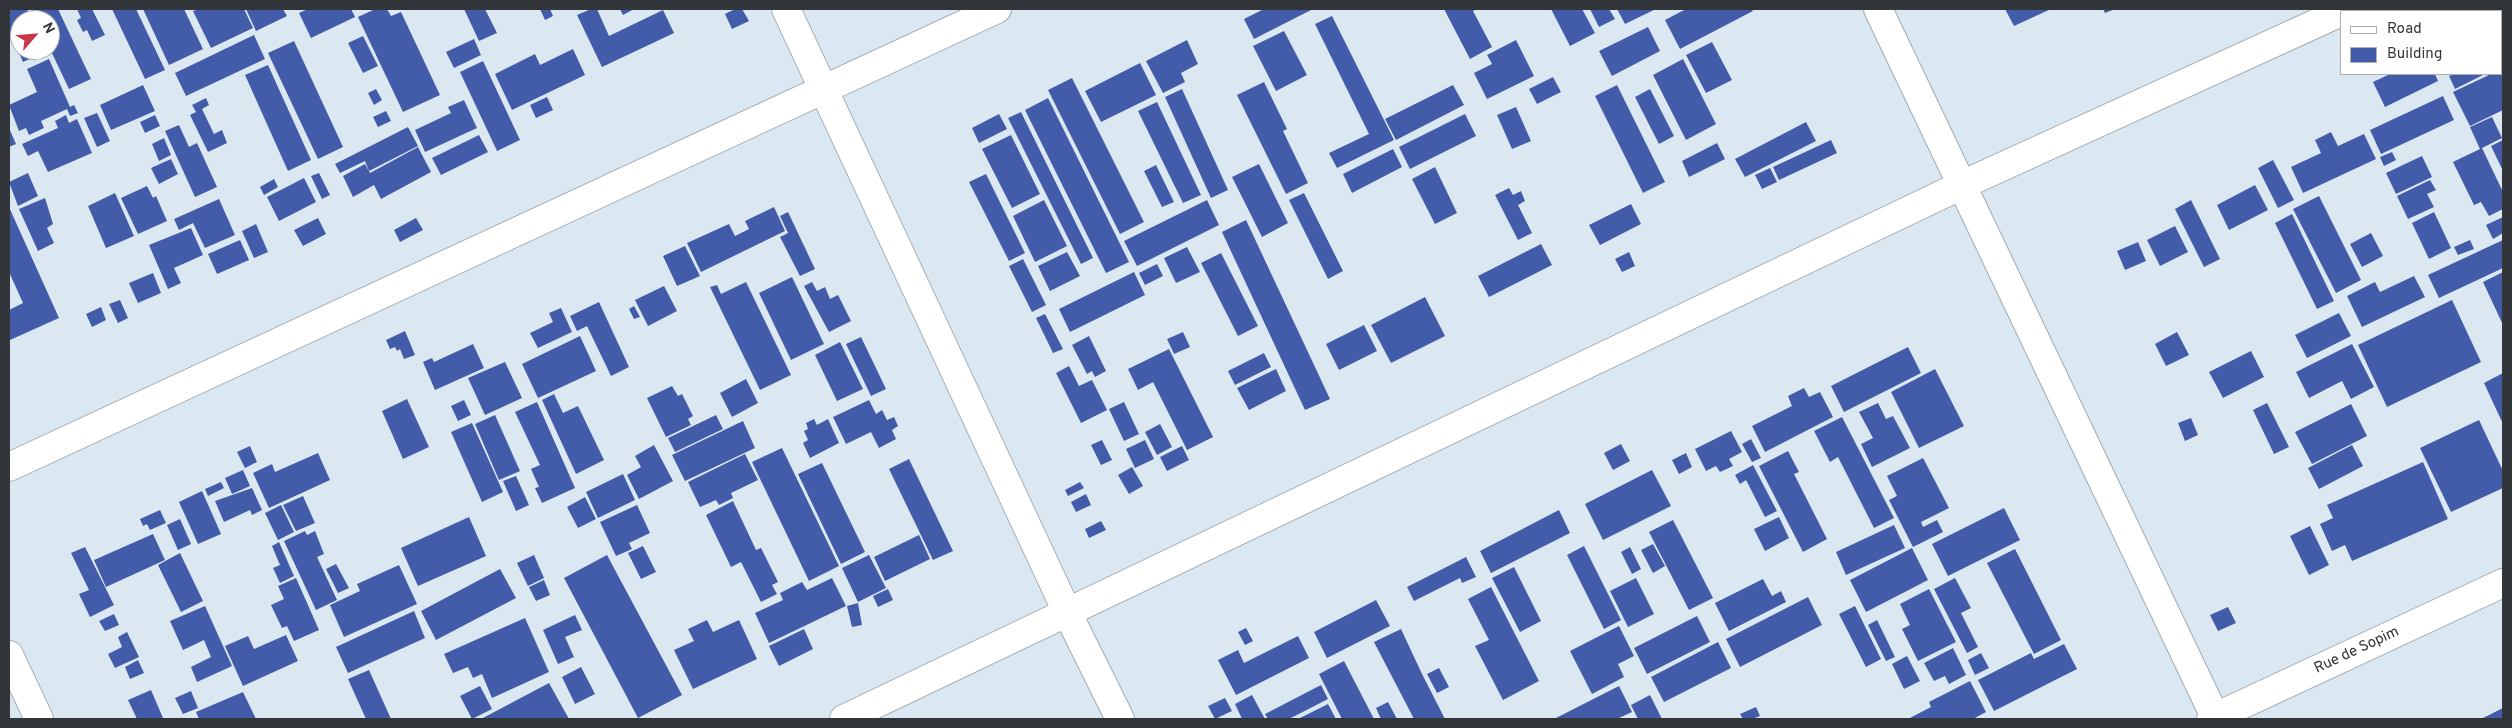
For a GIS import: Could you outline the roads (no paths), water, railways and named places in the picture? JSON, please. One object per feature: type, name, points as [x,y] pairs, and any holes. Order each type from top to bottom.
[{"type":"street","points":[[786,9],[1068,614],[1120,719]]},
{"type":"street","points":[[9,467],[997,9]]},
{"type":"street","points":[[1878,9],[2214,719]]},
{"type":"street","points":[[844,719],[1068,614],[1962,185],[2340,13]]},
{"type":"street","name":"Rue de Sopim","points":[[2214,719],[2503,582]]},
{"type":"street","points":[[9,655],[39,719]]}]
